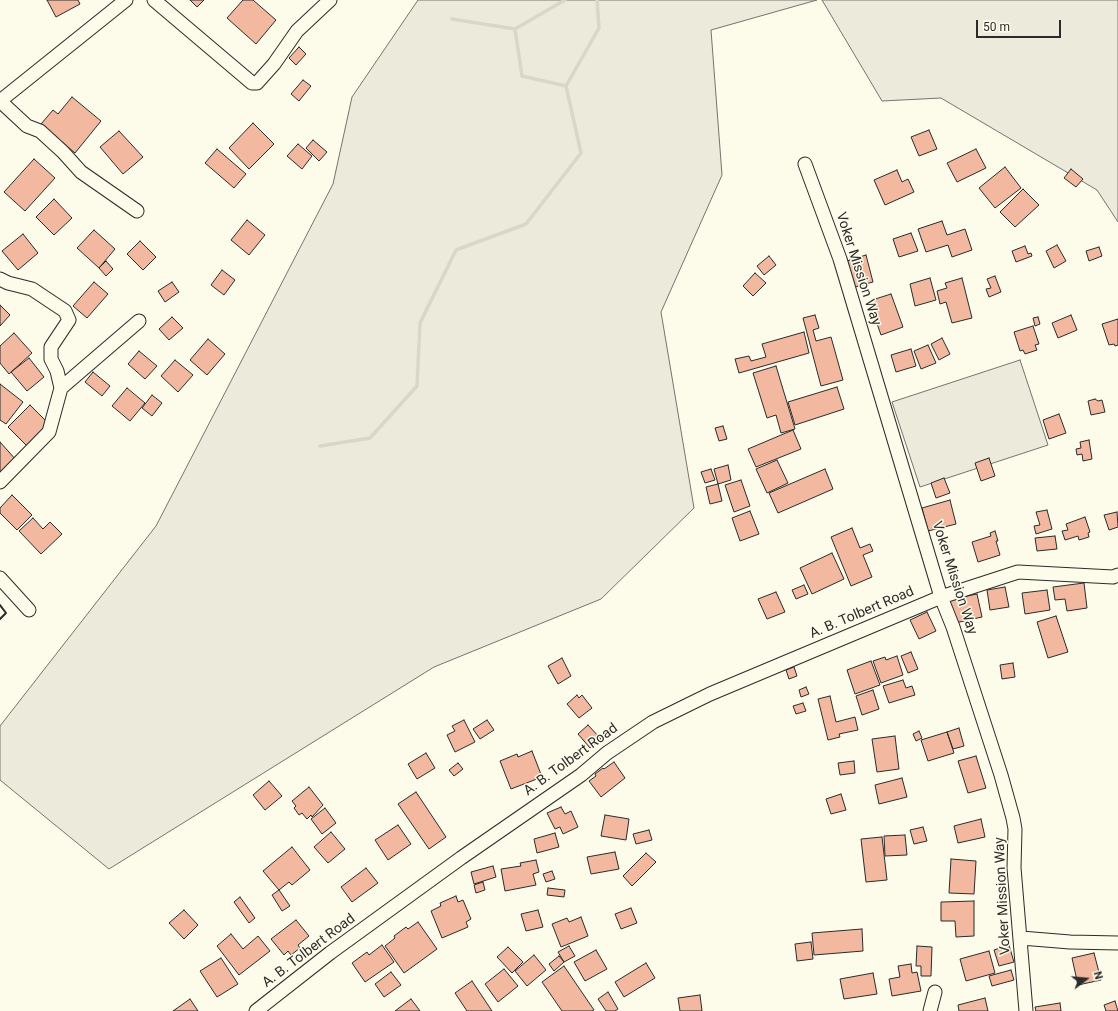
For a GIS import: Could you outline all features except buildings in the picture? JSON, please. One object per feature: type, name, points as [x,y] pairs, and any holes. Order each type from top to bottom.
[{"type":"street","points":[[126,0],[0,101],[27,126],[40,131],[82,172],[137,211]]},
{"type":"street","points":[[154,0],[252,83],[257,83],[274,64],[297,32],[330,0]]},
{"type":"street","name":"Voker Mission Way","points":[[805,164],[840,259],[941,597],[953,627],[1001,775],[1013,818],[1015,829],[1014,868],[1026,1011]]},
{"type":"street","points":[[0,279],[8,283],[32,289],[65,312],[69,320],[52,347],[52,359],[57,371],[61,388],[49,432],[0,482]]},
{"type":"street","points":[[61,388],[139,321]]},
{"type":"street","name":"A. B. Tolbert Road","points":[[256,1011],[330,953],[461,858],[581,775],[607,753],[652,722],[710,694],[941,597],[1018,572],[1113,577],[1118,575]]},
{"type":"street","points":[[0,578],[29,610]]},
{"type":"street","points":[[1021,938],[1070,942],[1118,942]]},
{"type":"street","points":[[930,1011],[935,992]]},
{"type":"shaded area","points":[[418,0],[817,0],[711,30],[722,175],[661,312],[694,508],[601,599],[434,667],[109,869],[0,780],[0,726],[156,526],[333,184],[352,97]]},
{"type":"shaded area","points":[[822,0],[1118,0],[1118,222],[1097,190],[941,98],[882,101]]},
{"type":"shaded area","points":[[1020,360],[1048,445],[920,487],[892,402]]},
{"type":"waterway","points":[[452,19],[515,29],[565,0]]},
{"type":"waterway","points":[[320,446],[370,438],[417,386],[420,323],[456,250],[526,224],[581,153],[566,86],[599,28],[597,0]]},
{"type":"waterway","points":[[515,29],[522,76],[566,86]]},
{"type":"wall","points":[[0,605],[6,613],[0,619]]}]
